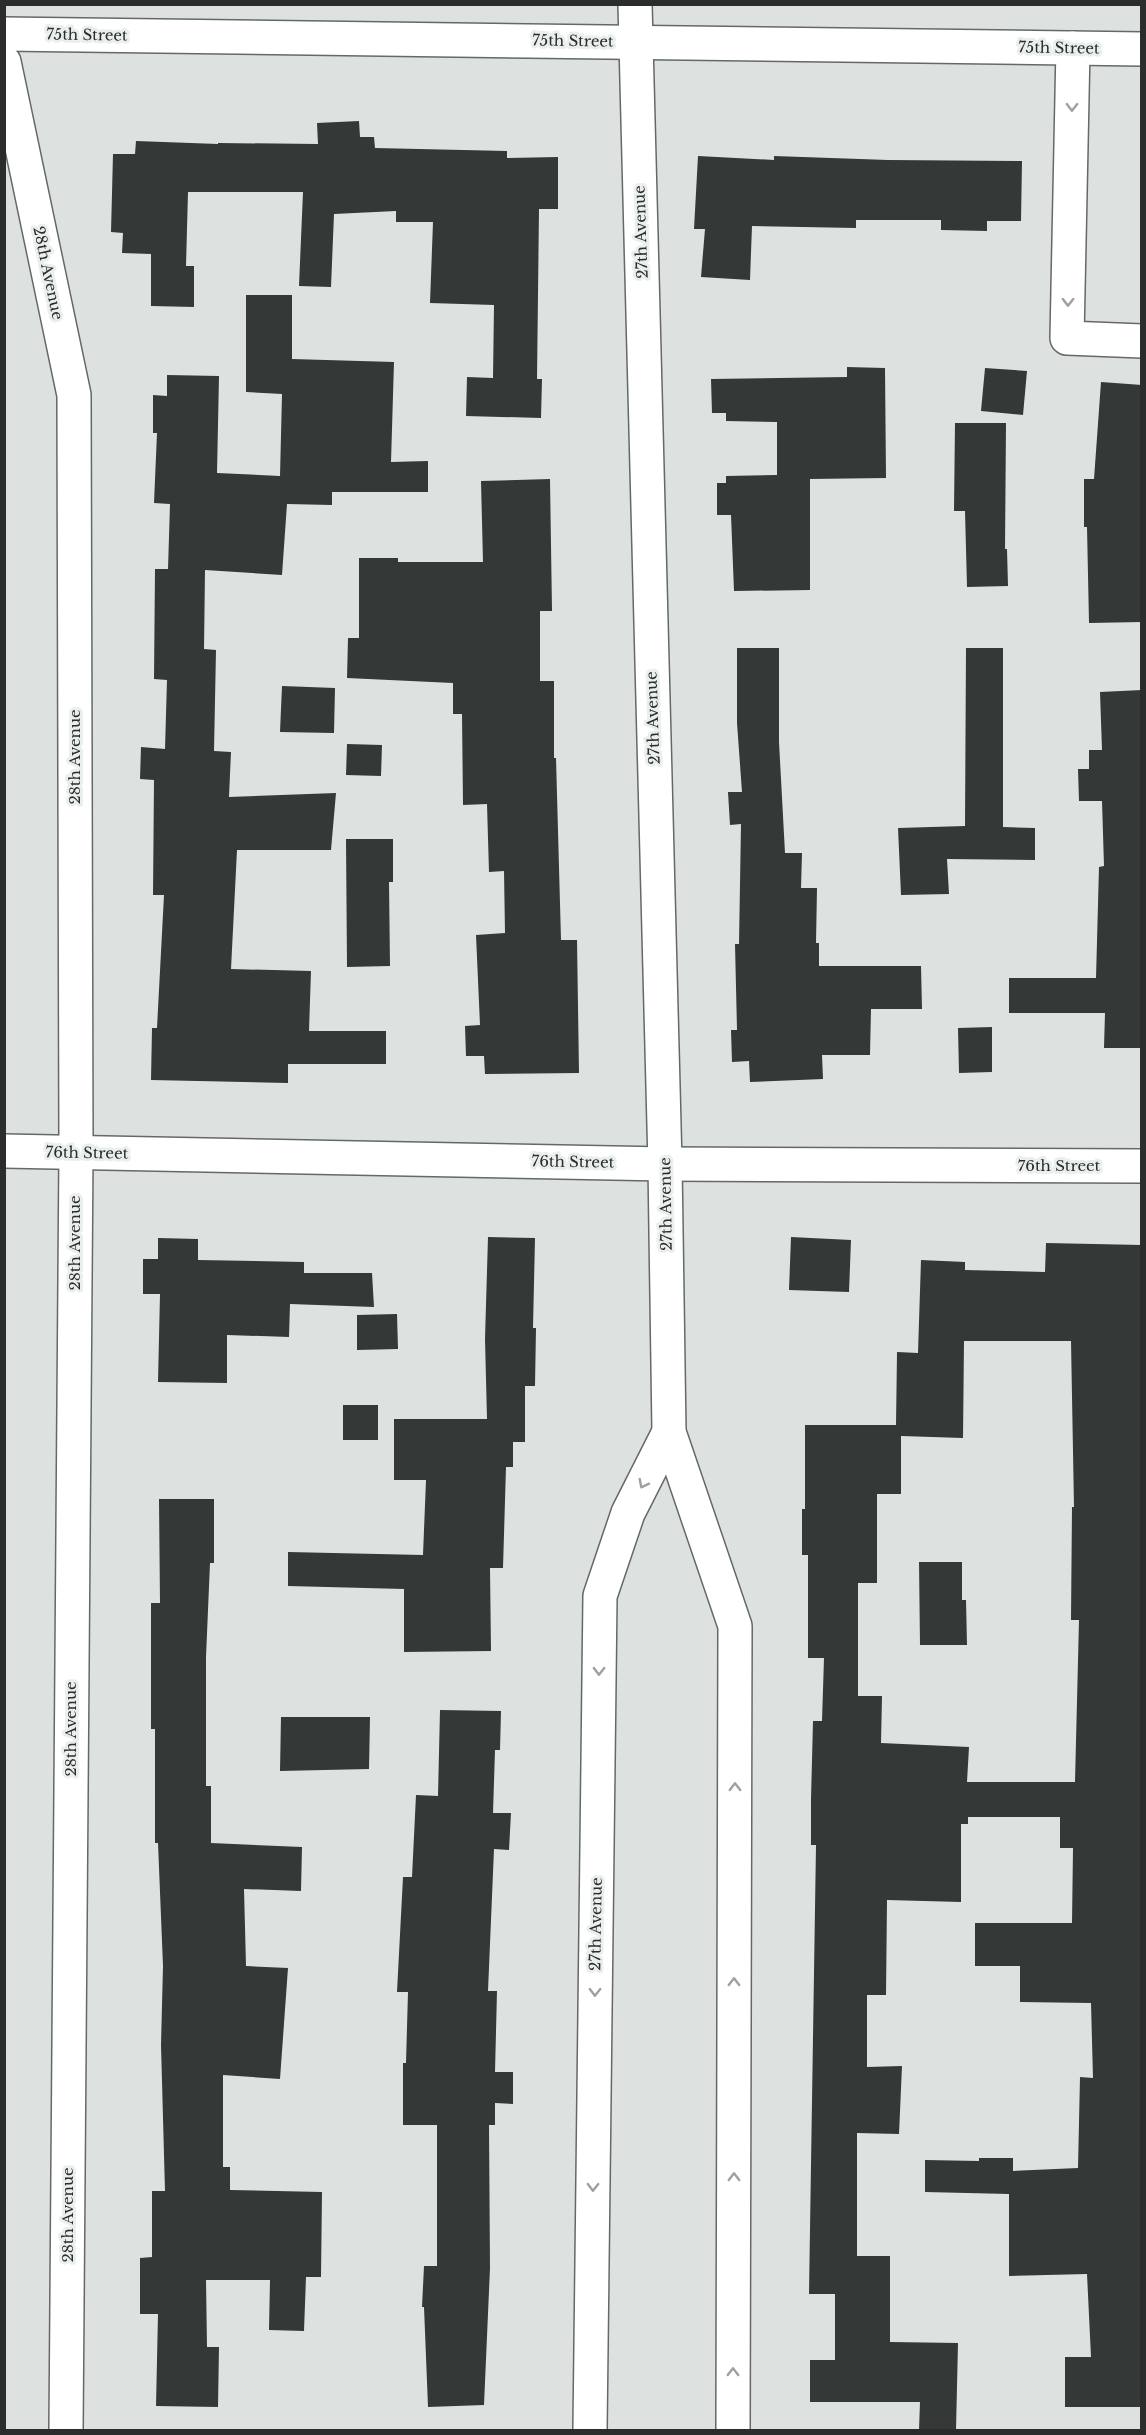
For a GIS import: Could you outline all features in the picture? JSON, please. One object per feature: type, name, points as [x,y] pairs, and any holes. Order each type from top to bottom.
[{"type":"street","name":"27th Avenue","points":[[635,4],[665,1164],[669,1432],[735,1626],[733,2430]]},
{"type":"street","name":"75th Street","points":[[4,34],[1142,49]]},
{"type":"street","points":[[1073,48],[1067,338],[1142,340]]},
{"type":"street","name":"28th Avenue","points":[[4,62],[74,395],[76,1152],[66,2430]]},
{"type":"street","name":"76th Street","points":[[4,1151],[665,1164],[1142,1166]]},
{"type":"street","name":"27th Avenue","points":[[590,2430],[600,1596],[628,1513],[669,1432]]},
{"type":"building","points":[[359,121],[360,137],[374,137],[375,148],[507,151],[507,158],[558,157],[558,209],[539,209],[537,379],[542,379],[541,418],[466,416],[467,377],[493,378],[494,305],[430,303],[433,222],[396,222],[396,211],[334,214],[331,287],[299,286],[303,192],[188,192],[186,266],[194,266],[194,307],[151,306],[151,254],[122,253],[123,233],[111,232],[113,154],[135,154],[136,141],[318,144],[317,123]]},
{"type":"building","points":[[698,156],[774,160],[774,156],[1022,161],[1021,221],[987,221],[987,231],[941,230],[941,220],[856,220],[856,228],[752,226],[750,280],[701,277],[705,229],[694,229]]},
{"type":"building","points":[[246,295],[292,295],[292,359],[394,362],[391,462],[428,461],[428,492],[332,492],[332,505],[287,504],[282,575],[205,570],[204,649],[216,650],[214,751],[231,752],[229,797],[336,793],[331,850],[237,850],[231,969],[311,971],[309,1031],[386,1031],[386,1064],[288,1064],[288,1083],[151,1080],[152,1028],[157,1028],[164,895],[153,895],[154,780],[140,779],[141,747],[165,749],[167,680],[154,679],[155,569],[168,569],[170,504],[154,503],[157,433],[153,433],[153,395],[167,396],[167,375],[219,376],[217,473],[280,476],[282,394],[246,392]]},
{"type":"building","points":[[847,367],[885,368],[886,478],[810,479],[810,590],[734,591],[731,515],[717,515],[717,483],[726,483],[726,476],[777,475],[777,422],[726,421],[726,413],[712,413],[711,379],[847,377]]},
{"type":"building","points":[[985,368],[1027,371],[1023,415],[981,411]]},
{"type":"building","points":[[1101,382],[1142,385],[1142,622],[1089,623],[1084,479],[1094,479]]},
{"type":"building","points":[[955,423],[1006,423],[1005,549],[1007,549],[1008,586],[967,587],[965,511],[954,511]]},
{"type":"building","points":[[550,479],[552,611],[540,611],[540,681],[554,681],[554,758],[556,758],[561,940],[577,940],[579,1073],[485,1074],[484,1056],[466,1056],[465,1026],[480,1025],[476,935],[505,933],[504,871],[489,872],[487,804],[463,805],[462,714],[453,714],[453,683],[347,678],[348,638],[359,638],[359,558],[398,558],[398,562],[483,562],[481,481]]},
{"type":"building","points":[[737,648],[779,648],[779,742],[785,853],[802,853],[801,888],[817,888],[816,943],[819,943],[819,966],[921,966],[922,1009],[871,1009],[870,1055],[822,1055],[823,1079],[750,1082],[749,1061],[732,1062],[731,1030],[737,1030],[735,944],[739,944],[741,824],[730,825],[728,792],[742,792],[737,723]]},
{"type":"building","points":[[966,648],[1003,648],[1003,827],[1035,828],[1035,860],[947,859],[949,894],[901,895],[898,828],[965,826]]},
{"type":"building","points":[[282,686],[335,688],[334,733],[280,732]]},
{"type":"building","points":[[1142,690],[1142,1048],[1104,1048],[1105,1013],[1009,1013],[1009,978],[1096,978],[1099,867],[1104,866],[1102,801],[1079,801],[1078,769],[1089,769],[1089,750],[1102,750],[1100,692]]},
{"type":"building","points":[[347,744],[382,745],[381,776],[346,775]]},
{"type":"building","points":[[346,839],[393,839],[393,882],[389,882],[390,966],[347,967]]},
{"type":"building","points":[[992,1027],[992,1072],[959,1073],[958,1028]]},
{"type":"building","points":[[488,1237],[535,1238],[533,1328],[536,1328],[535,1386],[525,1386],[525,1442],[513,1442],[513,1467],[506,1467],[503,1568],[490,1568],[491,1651],[404,1652],[404,1589],[288,1586],[288,1552],[423,1555],[426,1480],[394,1480],[394,1419],[487,1419],[485,1339]]},
{"type":"building","points":[[791,1237],[851,1240],[849,1292],[789,1290]]},
{"type":"building","points":[[158,1238],[198,1239],[198,1260],[304,1262],[304,1273],[372,1273],[374,1307],[290,1304],[289,1337],[227,1335],[227,1383],[158,1382],[160,1294],[143,1294],[143,1259],[158,1259]]},
{"type":"building","points":[[1046,1243],[1142,1245],[1142,2407],[1065,2407],[1065,2357],[1091,2357],[1087,2274],[1009,2276],[1009,2194],[925,2192],[925,2160],[979,2161],[979,2158],[1013,2158],[1013,2171],[1078,2168],[1080,2077],[1093,2078],[1091,2003],[1020,2002],[1020,1966],[975,1966],[975,1923],[1072,1923],[1073,1848],[1060,1848],[1060,1817],[968,1817],[968,1824],[961,1824],[961,1902],[887,1900],[886,1995],[867,1995],[867,2067],[902,2066],[899,2134],[857,2133],[857,2256],[890,2256],[890,2342],[958,2343],[956,2430],[919,2430],[920,2402],[810,2402],[810,2360],[835,2360],[835,2294],[809,2294],[816,1845],[811,1845],[811,1799],[813,1721],[822,1721],[824,1658],[808,1658],[808,1555],[802,1555],[802,1509],[805,1509],[805,1425],[896,1425],[897,1352],[918,1353],[921,1260],[965,1262],[965,1270],[1045,1272]],"holes":[[[964,1341],[1071,1341],[1074,1507],[1072,1507],[1071,1620],[1079,1620],[1075,1782],[967,1782],[969,1747],[881,1743],[882,1696],[858,1696],[858,1583],[877,1583],[877,1494],[901,1494],[901,1436],[963,1438]]]},
{"type":"building","points":[[397,1314],[398,1349],[357,1350],[357,1315]]},
{"type":"building","points":[[343,1405],[378,1405],[378,1440],[343,1440]]},
{"type":"building","points":[[159,1499],[214,1499],[214,1563],[210,1563],[206,1657],[206,1786],[211,1786],[211,1843],[302,1847],[301,1891],[244,1889],[246,1966],[288,1968],[280,2079],[223,2075],[223,2167],[230,2167],[230,2190],[322,2192],[321,2277],[306,2277],[304,2331],[269,2330],[270,2280],[206,2280],[207,2347],[219,2347],[218,2407],[156,2406],[158,2314],[140,2314],[140,2258],[152,2257],[152,2191],[165,2191],[161,2045],[163,1966],[158,1843],[155,1843],[155,1729],[151,1729],[151,1603],[160,1603]]},
{"type":"building","points":[[919,1562],[962,1562],[962,1600],[966,1600],[967,1645],[920,1645]]},
{"type":"building","points":[[440,1710],[501,1711],[500,1750],[495,1750],[493,1813],[511,1813],[509,1850],[494,1849],[488,1991],[497,1991],[495,2072],[513,2072],[513,2104],[495,2103],[495,2125],[489,2125],[490,2268],[484,2405],[428,2407],[424,2307],[422,2307],[424,2266],[437,2266],[437,2125],[403,2125],[403,2063],[406,2063],[408,1992],[397,1992],[403,1877],[412,1877],[416,1795],[438,1796]]},
{"type":"building","points":[[281,1717],[370,1717],[369,1769],[280,1771]]}]
